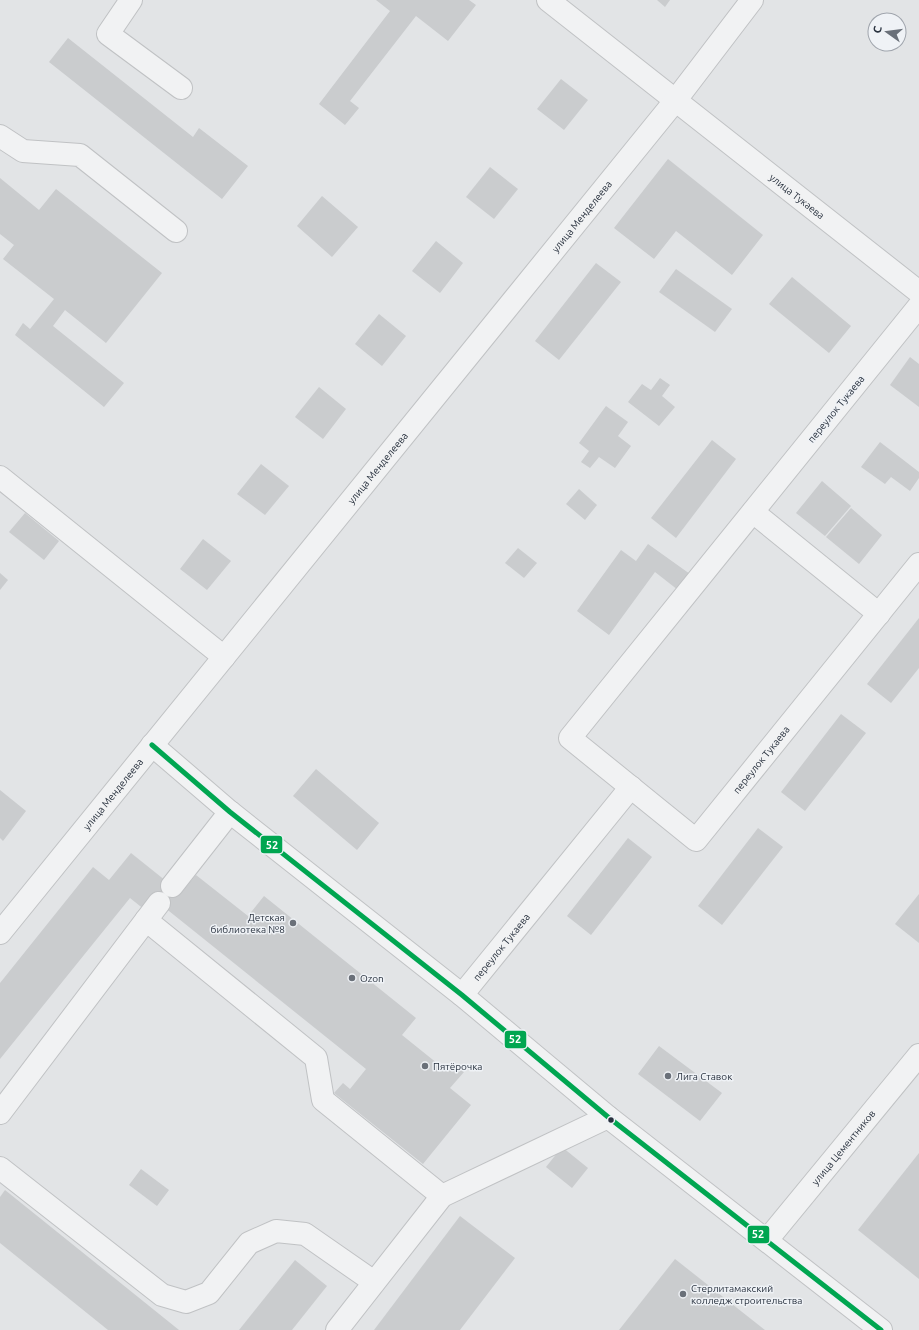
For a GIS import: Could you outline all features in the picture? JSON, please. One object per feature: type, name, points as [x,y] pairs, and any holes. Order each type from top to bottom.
[{"type":"street","points":[[131,0],[108,34],[181,88]]},
{"type":"street","name":"улица Тукаева","points":[[548,0],[919,292]]},
{"type":"street","name":"улица Менделеева","points":[[0,933],[675,101],[752,0]]},
{"type":"street","points":[[0,136],[22,151],[80,155],[176,231]]},
{"type":"street","name":"переулок Тукаева","points":[[919,306],[570,738],[696,840],[919,564]]},
{"type":"street","points":[[0,477],[224,657]]},
{"type":"street","points":[[753,512],[879,614]]},
{"type":"street","points":[[152,745],[230,812],[462,995],[608,1117],[881,1330]]},
{"type":"street","name":"переулок Тукаева","points":[[462,995],[631,787]]},
{"type":"street","points":[[0,1113],[230,812]]},
{"type":"street","points":[[146,920],[316,1058],[323,1100],[442,1196]]},
{"type":"street","name":"улица Цементников","points":[[767,1240],[919,1055]]},
{"type":"street","points":[[337,1330],[442,1196],[608,1117]]},
{"type":"street","points":[[0,1168],[162,1295],[186,1302],[209,1293],[249,1243],[276,1231],[305,1234],[374,1282]]},
{"type":"building","points":[[376,0],[469,0],[476,5],[448,41],[416,16],[350,101],[359,108],[345,125],[319,104],[390,11]]},
{"type":"building","points":[[657,0],[670,0],[665,7]]},
{"type":"building","points":[[68,38],[193,137],[199,128],[248,166],[222,199],[49,62]]},
{"type":"building","points":[[561,79],[588,100],[564,130],[537,109]]},
{"type":"building","points":[[668,159],[763,235],[732,275],[676,231],[654,259],[614,228]]},
{"type":"building","points":[[490,167],[518,189],[494,219],[466,197]]},
{"type":"building","points":[[0,178],[39,210],[56,189],[162,273],[106,343],[65,310],[53,326],[124,383],[104,407],[15,335],[23,323],[30,329],[54,299],[3,259],[14,245],[0,234]]},
{"type":"building","points":[[322,196],[358,227],[332,257],[297,226]]},
{"type":"building","points":[[436,241],[463,263],[440,293],[412,271]]},
{"type":"building","points":[[596,263],[621,282],[559,360],[535,341]]},
{"type":"building","points":[[676,269],[732,309],[715,332],[659,292]]},
{"type":"building","points":[[792,277],[851,326],[829,353],[769,304]]},
{"type":"building","points":[[379,314],[406,336],[382,366],[355,344]]},
{"type":"building","points":[[910,357],[919,364],[919,407],[890,385]]},
{"type":"building","points":[[660,378],[670,385],[662,396],[675,407],[659,426],[628,402],[642,384],[651,390]]},
{"type":"building","points":[[319,387],[346,409],[323,439],[295,417]]},
{"type":"building","points":[[606,406],[628,422],[618,436],[631,446],[615,468],[599,457],[590,468],[581,462],[589,451],[579,443]]},
{"type":"building","points":[[712,440],[736,459],[676,538],[651,518]]},
{"type":"building","points":[[880,442],[919,472],[919,478],[910,491],[891,477],[885,484],[861,467]]},
{"type":"building","points":[[261,464],[289,486],[265,515],[237,494]]},
{"type":"building","points":[[822,481],[851,506],[825,536],[796,513]]},
{"type":"building","points":[[579,489],[597,505],[585,520],[566,504]]},
{"type":"building","points":[[851,508],[882,535],[859,564],[826,537]]},
{"type":"building","points":[[25,513],[59,541],[44,560],[9,532]]},
{"type":"building","points":[[203,539],[231,561],[207,590],[180,569]]},
{"type":"building","points":[[648,544],[690,574],[678,590],[655,572],[609,635],[577,611],[621,550],[636,561]]},
{"type":"building","points":[[518,548],[537,563],[524,578],[505,563]]},
{"type":"building","points":[[0,573],[8,580],[0,590]]},
{"type":"building","points":[[919,618],[919,668],[891,703],[867,684]]},
{"type":"building","points":[[841,714],[866,733],[805,811],[781,792]]},
{"type":"building","points":[[316,769],[379,823],[357,850],[293,796]]},
{"type":"building","points":[[0,790],[26,811],[3,841],[0,838]]},
{"type":"building","points":[[758,828],[783,847],[722,925],[698,906]]},
{"type":"building","points":[[628,838],[652,857],[591,935],[567,916]]},
{"type":"building","points":[[131,853],[181,893],[196,875],[248,916],[264,896],[416,1018],[402,1035],[448,1072],[454,1064],[464,1072],[450,1088],[471,1105],[423,1164],[334,1093],[343,1083],[350,1089],[366,1069],[154,899],[145,910],[130,898],[0,1059],[0,983],[93,867],[109,880]]},
{"type":"building","points":[[919,894],[919,943],[895,924]]},
{"type":"building","points":[[659,1046],[722,1093],[700,1121],[638,1074]]},
{"type":"building","points":[[562,1147],[588,1168],[572,1188],[546,1167]]},
{"type":"building","points":[[919,1153],[919,1279],[858,1230]]},
{"type":"building","points":[[141,1169],[169,1190],[157,1206],[129,1185]]},
{"type":"building","points":[[5,1190],[179,1330],[108,1330],[0,1243],[0,1197]]},
{"type":"building","points":[[460,1216],[515,1258],[460,1330],[374,1330]]},
{"type":"building","name":"Стерлитамакский колледж строительства","points":[[675,1259],[765,1330],[619,1330]]},
{"type":"building","points":[[295,1260],[327,1286],[292,1330],[239,1330]]},
{"type":"transit line","name":"52","points":[[152,745],[230,812],[462,995],[608,1117],[881,1330]]},
{"type":"place","name":"Детская библиотека №8","points":[[293,923]]},
{"type":"place","name":"Ozon","points":[[352,978]]},
{"type":"place","name":"Пятёрочка","points":[[425,1066]]},
{"type":"place","name":"Лига Ставок","points":[[668,1076]]},
{"type":"place","name":"Стерлитамакский колледж строительства","points":[[683,1294]]}]
